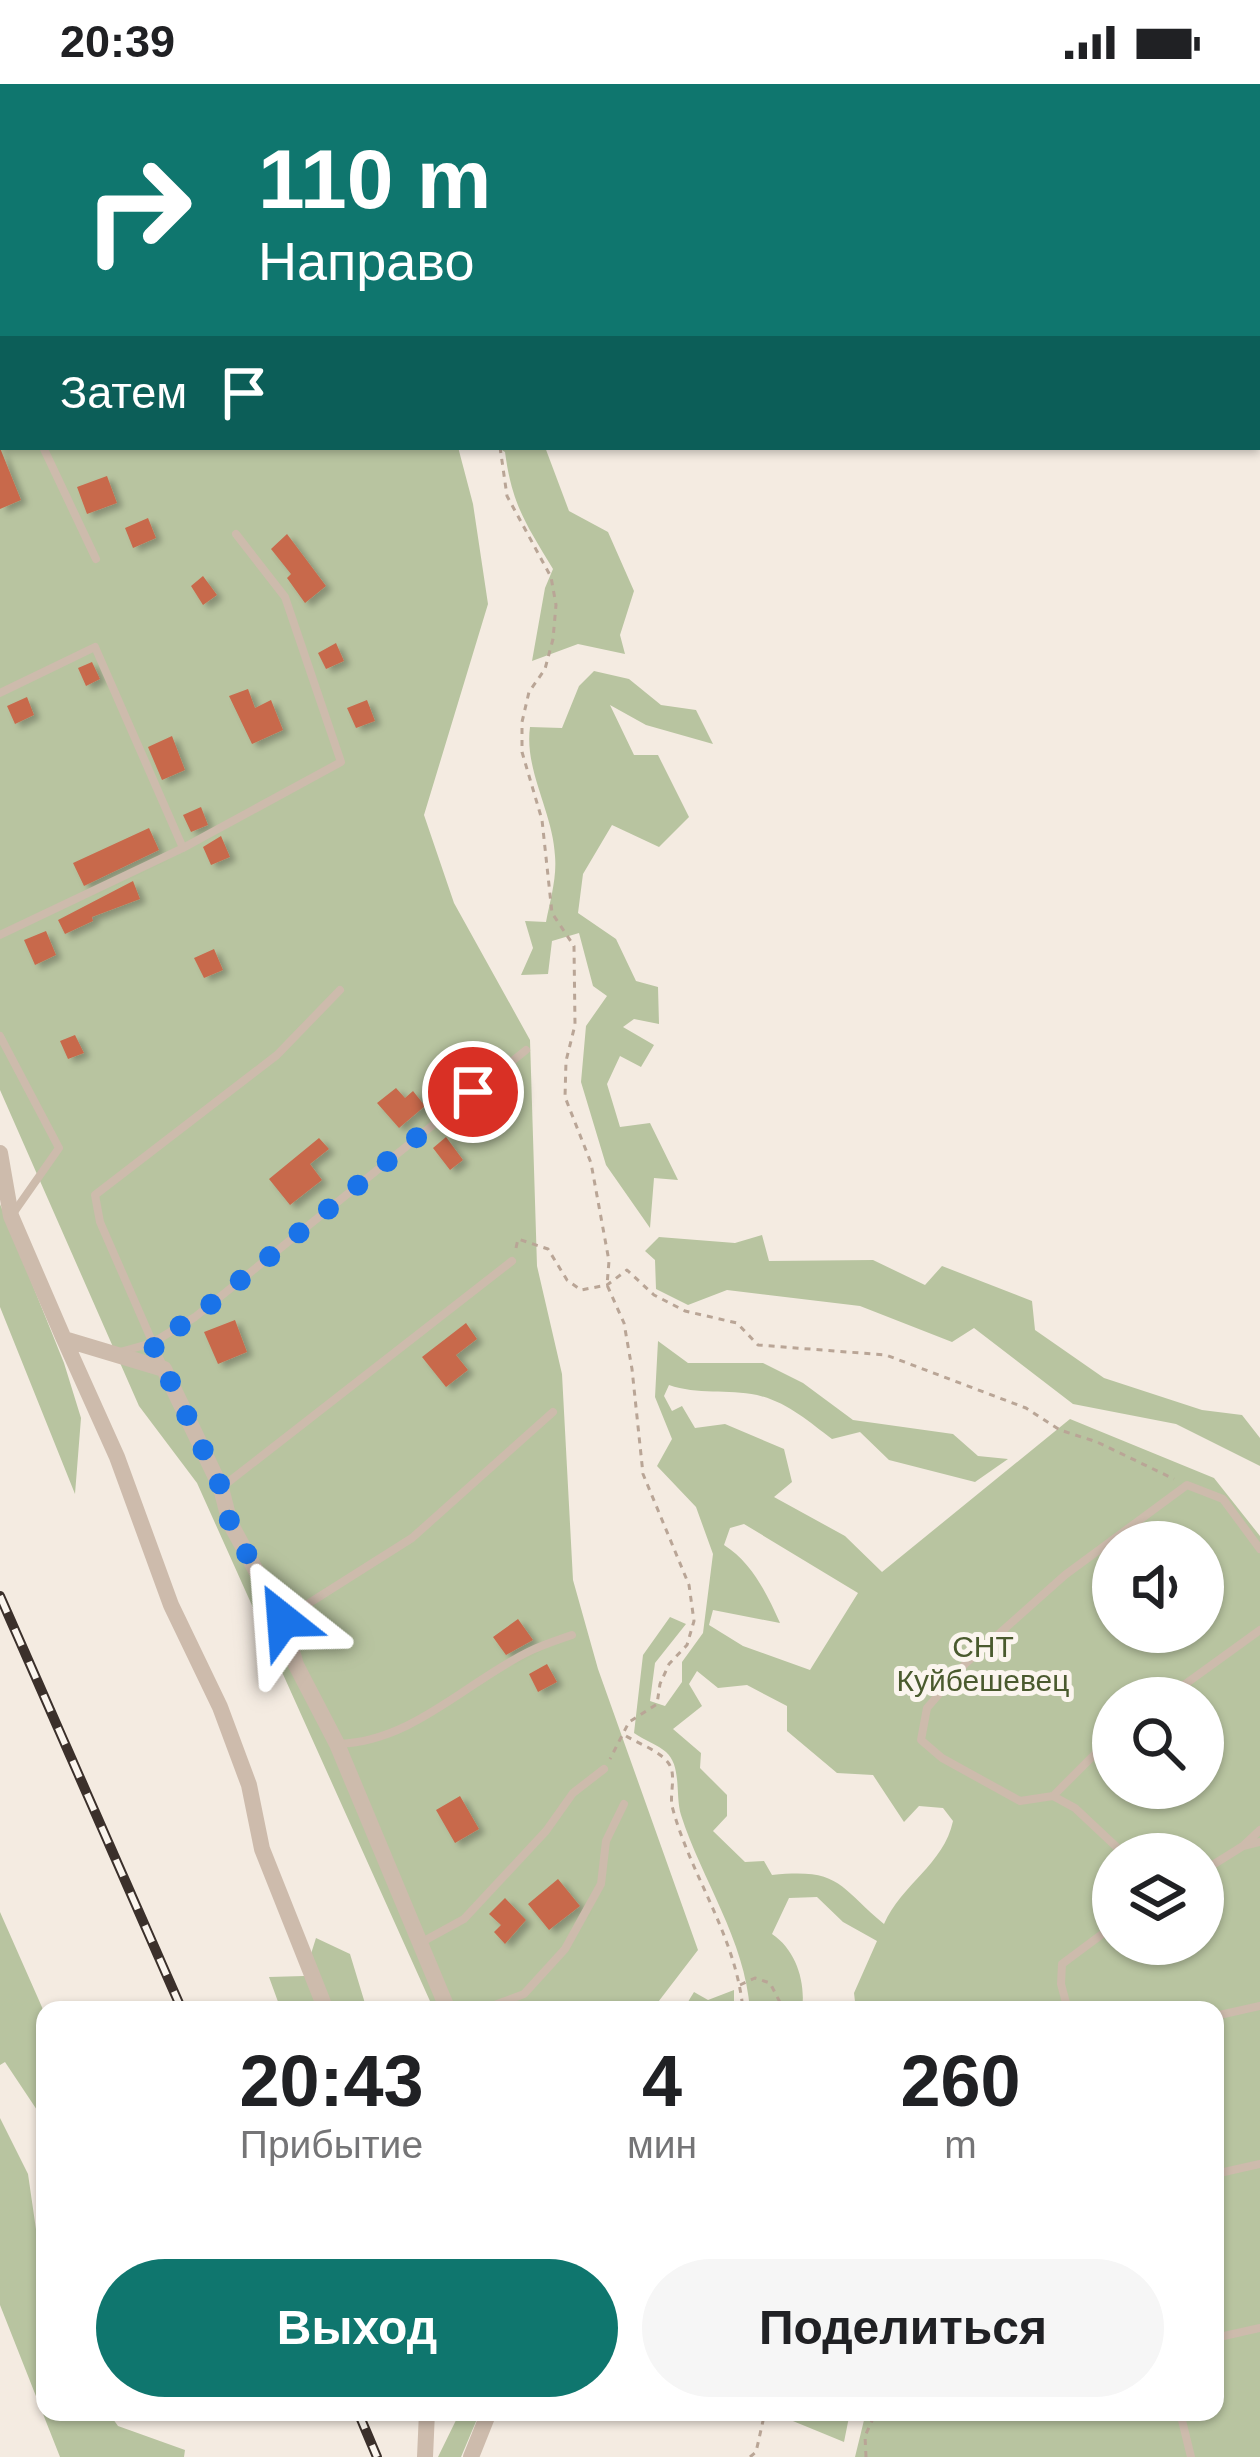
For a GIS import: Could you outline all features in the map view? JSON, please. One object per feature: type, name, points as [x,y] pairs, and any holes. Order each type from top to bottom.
[{"type":"street","points":[[0,1153],[11,1216],[117,1457],[171,1605],[220,1707],[249,1785],[262,1849],[322,2001]]},
{"type":"street","points":[[64,1339],[164,1369],[221,1487],[230,1523],[283,1620],[296,1665],[338,1744],[445,2001]]},
{"type":"street","points":[[425,2457],[427,2421]]},
{"type":"street","points":[[471,2457],[485,2421]]},
{"type":"lane","points":[[44,450],[96,559]]},
{"type":"lane","points":[[0,934],[183,848],[341,762],[285,597],[236,534]]},
{"type":"lane","points":[[0,694],[95,647],[183,848]]},
{"type":"lane","points":[[164,1369],[100,1222],[95,1195],[277,1055],[340,990]]},
{"type":"lane","points":[[0,1036],[59,1148],[11,1216]]},
{"type":"lane","points":[[117,1352],[152,1343],[195,1317],[526,1050]]},
{"type":"lane","points":[[221,1487],[512,1261]]},
{"type":"lane","points":[[283,1620],[412,1538],[553,1412]]},
{"type":"lane","points":[[1092,1757],[1053,1796],[1020,1801],[942,1758],[921,1740],[927,1708],[966,1663],[1065,1575],[1187,1485],[1223,1499],[1260,1550]]},
{"type":"lane","points":[[1195,1677],[1260,1630]]},
{"type":"lane","points":[[338,1744],[365,1743],[399,1731],[529,1652],[572,1635]]},
{"type":"lane","points":[[422,1942],[464,1918],[546,1831],[573,1793],[604,1769]]},
{"type":"lane","points":[[1053,1796],[1075,1808],[1102,1833]]},
{"type":"lane","points":[[505,2001],[524,1994],[565,1948],[601,1884],[606,1841],[624,1804]]},
{"type":"lane","points":[[1224,1858],[1260,1830]]},
{"type":"lane","points":[[1243,1846],[1260,1842]]},
{"type":"lane","points":[[1066,2001],[1062,1964],[1092,1942]]},
{"type":"lane","points":[[1224,2014],[1260,2006]]},
{"type":"lane","points":[[1224,2172],[1260,2164]]},
{"type":"lane","points":[[1224,2336],[1260,2328]]},
{"type":"lane","points":[[1182,2421],[1191,2457]]},
{"type":"path","points":[[500,450],[507,496],[551,577],[556,605],[554,639],[545,669],[529,692],[522,722],[522,752],[542,820],[552,913],[574,946],[575,1025],[566,1061],[565,1097],[591,1163],[609,1261],[607,1285],[624,1323],[643,1474],[689,1585],[694,1621],[687,1645],[669,1664],[660,1684],[657,1704],[629,1722],[604,1769]]},
{"type":"path","points":[[512,1261],[518,1239],[535,1242],[548,1249],[567,1280],[581,1290],[607,1285],[627,1270],[654,1295],[685,1311],[737,1323],[758,1346],[886,1355],[920,1366],[1026,1408],[1060,1430],[1097,1442],[1187,1485]]},
{"type":"path","points":[[625,1735],[664,1757],[672,1770],[671,1801],[711,1898],[742,2001]]},
{"type":"path","points":[[740,1985],[755,1978],[770,1983],[779,2001]]},
{"type":"path","points":[[750,2457],[756,2452],[763,2421]]},
{"type":"path","points":[[866,2457],[865,2435],[872,2421]]},
{"type":"green space","points":[[0,450],[459,450],[473,504],[488,604],[424,815],[454,903],[530,1040],[537,1266],[562,1374],[573,1580],[598,1669],[698,1950],[659,2001],[430,2001],[197,1483],[139,1406],[0,1090]]},
{"type":"green space","points":[[502,450],[546,450],[569,511],[608,532],[634,591],[620,635],[625,654],[578,644],[532,661],[553,569],[522,514]]},
{"type":"green space","points":[[594,671],[629,679],[661,705],[696,710],[713,744],[646,725],[610,705],[634,755],[658,755],[689,817],[659,847],[612,825],[583,874],[578,913],[616,939],[636,981],[658,987],[659,1024],[634,1019],[623,1027],[654,1045],[641,1067],[620,1056],[607,1084],[620,1127],[650,1123],[678,1180],[654,1178],[650,1228],[606,1165],[581,1082],[586,1026],[607,996],[593,986],[579,933],[552,941],[548,974],[521,975],[533,948],[525,921],[546,922],[555,864],[531,759],[530,727],[562,728],[579,686]]},
{"type":"green space","points":[[0,1204],[81,1418],[75,1494],[0,1307]]},
{"type":"green space","points":[[762,1235],[769,1261],[873,1260],[925,1285],[942,1266],[1032,1301],[1035,1330],[1104,1378],[1202,1410],[1242,1415],[1260,1438],[1260,1466],[1176,1424],[1073,1404],[974,1328],[952,1342],[860,1306],[727,1290],[688,1305],[656,1289],[655,1260],[645,1251],[659,1237],[735,1243]]},
{"type":"green space","name":"СНТ Куйбешевец","points":[[658,1341],[688,1363],[763,1363],[803,1383],[853,1420],[953,1434],[978,1456],[1008,1459],[975,1482],[889,1460],[860,1432],[832,1439],[768,1398],[669,1385],[664,1396],[672,1411],[682,1406],[695,1428],[725,1424],[784,1449],[792,1482],[774,1497],[845,1536],[882,1572],[1070,1419],[1214,1478],[1260,1536],[1260,2457],[855,2457],[864,2421],[1224,2421],[1224,2001],[855,2001],[854,1993],[877,1941],[843,1922],[817,1897],[789,1898],[772,1934],[798,1967],[802,2001],[749,2001],[732,1935],[681,1815],[674,1765],[666,1752],[634,1733],[643,1655],[670,1617],[686,1624],[655,1663],[650,1701],[665,1706],[682,1682],[682,1662],[703,1633],[713,1554],[696,1507],[657,1466],[672,1439],[655,1397]],"holes":[[[744,1524],[858,1593],[810,1670],[743,1646],[709,1625],[713,1610],[780,1623],[750,1569],[724,1545],[730,1528]],[[697,1671],[718,1688],[747,1685],[787,1706],[787,1731],[837,1773],[873,1775],[904,1822],[919,1806],[943,1808],[953,1821],[941,1850],[884,1924],[826,1877],[772,1875],[764,1861],[745,1862],[713,1831],[727,1816],[727,1795],[700,1768],[701,1753],[673,1729],[702,1706],[689,1684]]]},
{"type":"green space","points":[[0,1912],[39,2001],[36,2108],[5,2062],[0,2065]]},
{"type":"green space","points":[[316,1938],[350,1954],[364,2001],[278,2001],[269,1977],[304,1976]]},
{"type":"green space","points":[[734,1990],[734,2001],[688,2001],[694,1992],[708,2000]]},
{"type":"green space","points":[[0,2118],[28,2174],[36,2229],[36,2396],[0,2305]]},
{"type":"green space","points":[[46,2421],[114,2421],[185,2450],[184,2457],[60,2457]]},
{"type":"green space","points":[[456,2421],[476,2421],[461,2457],[438,2457]]},
{"type":"green space","points":[[793,2421],[848,2421],[844,2442]]},
{"type":"building","points":[[0,450],[1,450],[21,500],[0,509]]},
{"type":"building","points":[[107,476],[117,503],[87,514],[77,487]]},
{"type":"building","points":[[148,518],[156,538],[133,548],[125,528]]},
{"type":"building","points":[[287,534],[326,586],[305,603],[287,578],[291,574],[271,549]]},
{"type":"building","points":[[203,576],[217,595],[203,605],[191,586]]},
{"type":"building","points":[[336,643],[344,661],[326,669],[318,653]]},
{"type":"building","points":[[92,662],[100,679],[86,686],[78,668]]},
{"type":"building","points":[[248,689],[255,708],[271,700],[283,730],[252,744],[229,696]]},
{"type":"building","points":[[27,697],[34,715],[15,724],[7,706]]},
{"type":"building","points":[[367,700],[375,721],[356,728],[347,708]]},
{"type":"building","points":[[172,736],[185,770],[162,780],[148,747]]},
{"type":"building","points":[[201,807],[208,825],[191,832],[183,815]]},
{"type":"building","points":[[149,828],[159,850],[84,886],[73,863]]},
{"type":"building","points":[[221,836],[230,857],[211,865],[203,847]]},
{"type":"building","points":[[133,881],[140,899],[92,917],[93,921],[65,934],[58,920]]},
{"type":"building","points":[[46,931],[56,955],[35,965],[24,940]]},
{"type":"building","points":[[214,949],[223,970],[204,978],[194,958]]},
{"type":"building","points":[[75,1035],[84,1053],[68,1059],[60,1041]]},
{"type":"building","points":[[396,1088],[405,1098],[413,1091],[425,1106],[399,1128],[377,1103]]},
{"type":"building","points":[[446,1137],[463,1160],[450,1170],[433,1148]]},
{"type":"building","points":[[319,1138],[329,1149],[310,1164],[322,1180],[290,1205],[269,1179]]},
{"type":"building","points":[[235,1320],[247,1352],[218,1364],[204,1332]]},
{"type":"building","points":[[466,1323],[477,1339],[456,1355],[468,1370],[446,1387],[422,1357]]},
{"type":"building","points":[[518,1619],[533,1640],[506,1655],[493,1637]]},
{"type":"building","points":[[547,1664],[557,1682],[538,1692],[529,1674]]},
{"type":"building","points":[[460,1796],[479,1829],[455,1843],[436,1810]]},
{"type":"building","points":[[558,1879],[580,1906],[549,1930],[528,1904]]},
{"type":"building","points":[[505,1898],[526,1920],[505,1944],[494,1932],[501,1925],[489,1914]]},
{"type":"railway","points":[[0,1596],[178,2001]]},
{"type":"railway","points":[[362,2421],[377,2457]]},
{"type":"route","points":[[283,1620],[230,1523],[221,1487],[152,1343],[195,1317],[473,1092]]}]
